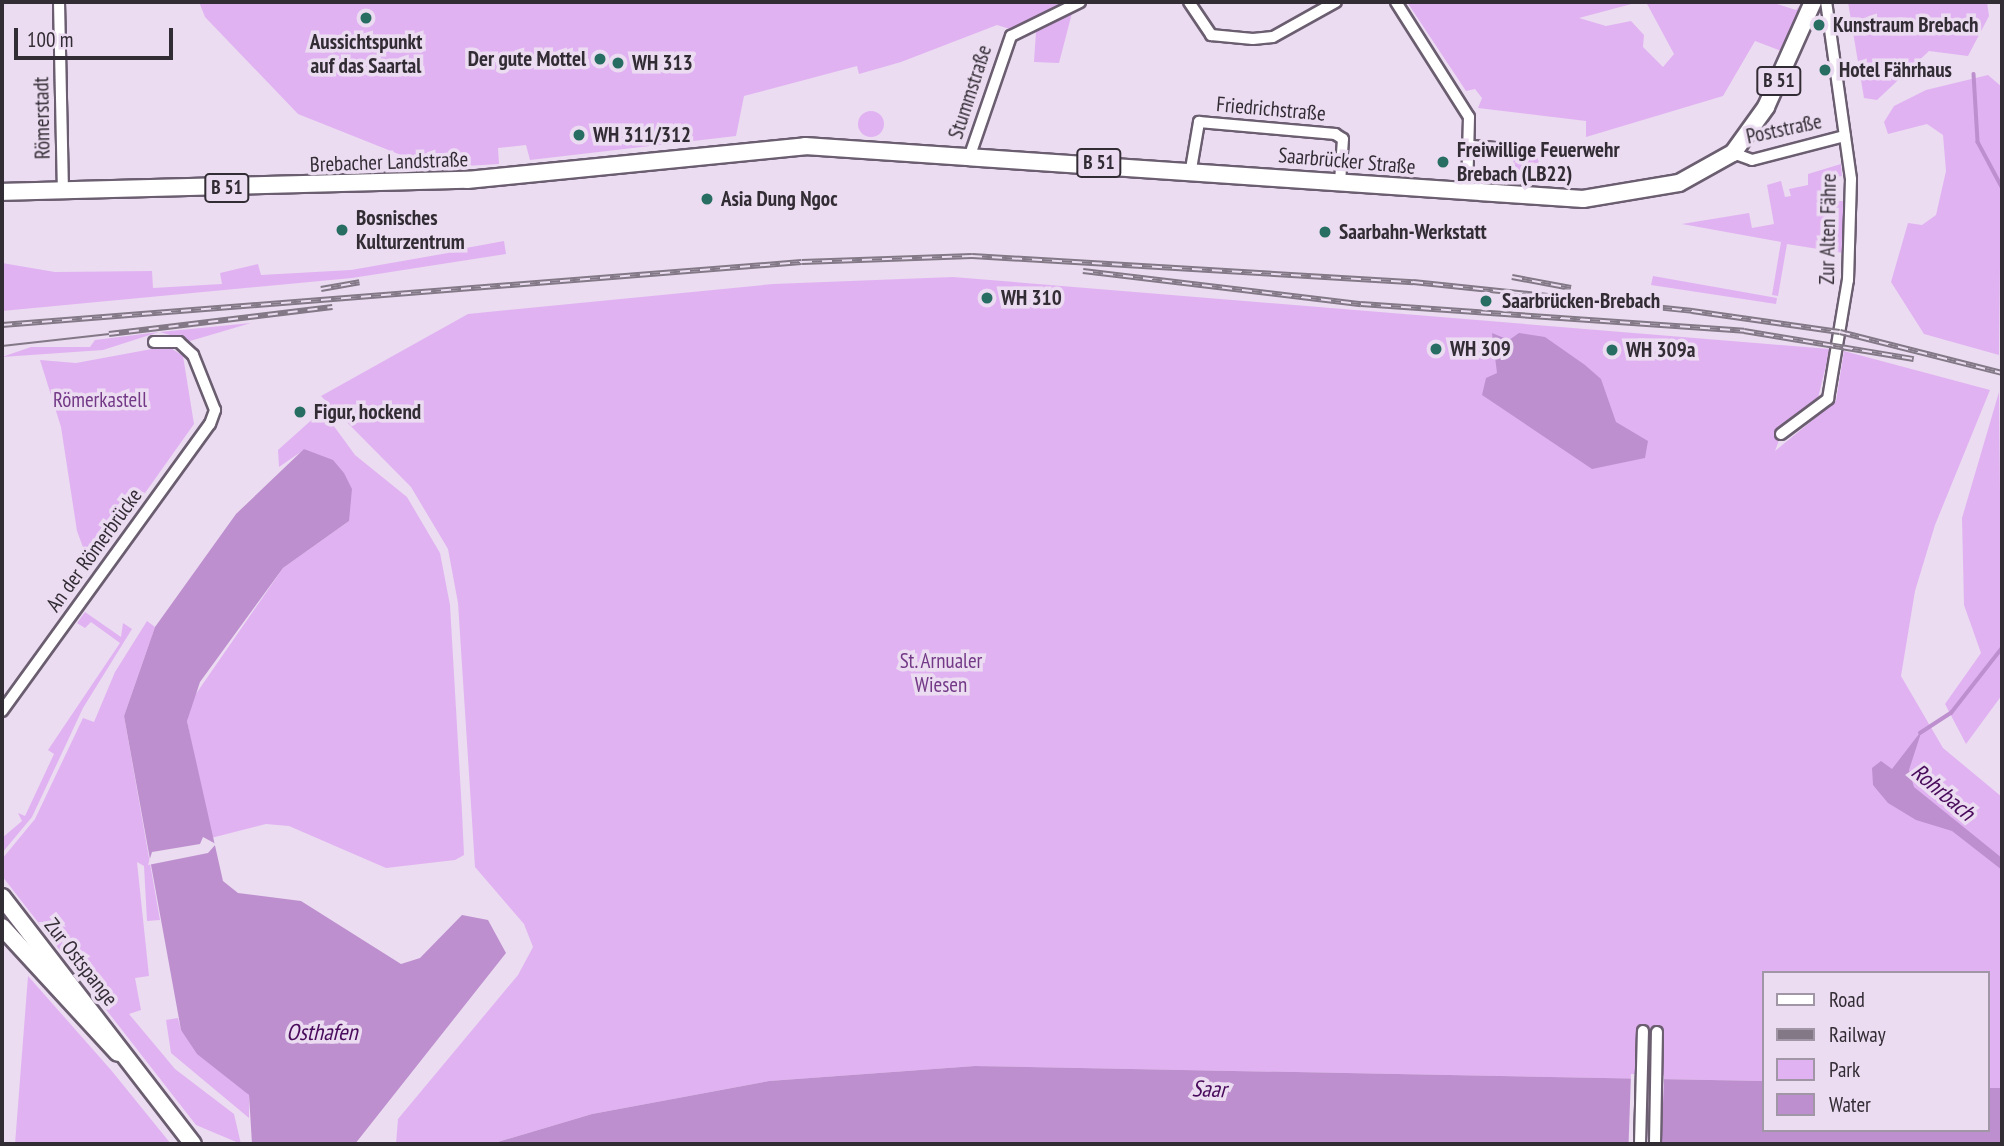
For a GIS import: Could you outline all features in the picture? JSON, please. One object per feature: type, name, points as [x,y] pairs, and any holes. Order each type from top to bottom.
[{"type":"main road","name":"Saarbrücker Straße","points":[[776,146],[1191,169],[1558,200],[1619,195],[1681,182],[1733,153],[1766,107],[1813,2]]},
{"type":"main road","name":"Brebacher Landstraße","points":[[2,192],[467,180],[776,146]]},
{"type":"main road","name":"Zur Ostspange","points":[[2,897],[122,1057],[192,1144]]},
{"type":"main road","name":"Zur Ostspange","points":[[2,926],[96,1036],[122,1057]]},
{"type":"street","name":"Römerstadt","points":[[59,2],[63,191]]},
{"type":"street","name":"Stummstraße","points":[[970,155],[1011,36],[1080,2]]},
{"type":"street","points":[[1189,2],[1211,35],[1253,39],[1273,37],[1336,2]]},
{"type":"street","points":[[1396,2],[1465,108],[1472,146],[1467,191]]},
{"type":"street","name":"Zur Alten Fähre","points":[[1781,434],[1823,405],[1831,389],[1852,238],[1845,136],[1826,2]]},
{"type":"street","name":"Friedrichstraße","points":[[1191,169],[1199,122],[1305,131],[1341,135],[1340,182]]},
{"type":"street","name":"Poststraße","points":[[1733,153],[1752,160],[1845,136]]},
{"type":"street","points":[[1472,146],[1510,149]]},
{"type":"street","name":"An der Römerbrücke","points":[[2,711],[215,410],[187,347],[154,342]]},
{"type":"street","points":[[1640,1144],[1643,1031]]},
{"type":"street","points":[[1655,1144],[1657,1032]]},
{"type":"green space","points":[[199,2],[1068,2],[1010,29],[997,25],[901,62],[859,74],[857,66],[744,96],[736,136],[530,160],[526,145],[498,148],[499,164],[416,169],[416,161],[298,114],[205,17]]},
{"type":"green space","points":[[1407,2],[1639,2],[1579,18],[1606,26],[1631,21],[1644,35],[1643,47],[1663,67],[1674,54],[1646,2],[1771,2],[1796,10],[1803,2],[1781,51],[1755,41],[1723,96],[1586,137],[1586,121],[1478,108],[1482,98],[1475,89],[1466,91]]},
{"type":"green space","points":[[1848,2],[1987,2],[1989,16],[1968,56],[1929,51],[1877,100],[1864,98]]},
{"type":"green space","points":[[1072,13],[1059,63],[1034,62],[1036,31]]},
{"type":"green space","points":[[1988,75],[2002,87],[1999,355],[1924,334],[1891,282],[1908,223],[1922,225],[1936,215],[1946,171],[1943,135],[1927,124],[1888,134],[1884,122],[1894,106],[1926,90]]},
{"type":"green space","points":[[871,111],[880,115],[884,124],[880,133],[871,137],[862,133],[858,124],[862,115]]},
{"type":"green space","points":[[1526,146],[1535,150],[1539,159],[1535,168],[1526,172],[1517,168],[1513,159],[1517,150]]},
{"type":"green space","points":[[1841,164],[1842,176],[1829,178],[1830,201],[1843,201],[1843,253],[1787,244],[1778,296],[1772,295],[1781,242],[1682,224],[1749,213],[1752,228],[1774,224],[1767,185],[1781,181],[1785,197],[1791,196],[1789,189],[1808,185],[1808,174]]},
{"type":"green space","points":[[504,241],[506,254],[352,278],[2,311],[2,263],[55,272],[152,271],[153,288],[222,284],[220,273],[258,264],[261,275],[351,270],[448,253],[448,244],[455,250]]},
{"type":"green space","points":[[1653,276],[1777,298],[1776,304],[1651,285]]},
{"type":"green space","name":"St. Arnualer Wiesen","points":[[953,277],[1830,349],[1818,398],[1784,427],[1775,451],[1836,401],[1844,351],[1990,390],[1935,525],[1915,591],[1901,676],[1943,748],[2002,797],[2002,1088],[1990,1088],[1990,971],[1762,971],[1762,1081],[975,1066],[769,1081],[592,1114],[491,1144],[396,1144],[398,1119],[518,975],[533,947],[524,924],[475,867],[458,603],[448,549],[411,487],[321,396],[468,314],[773,284]]},
{"type":"green space","points":[[251,323],[190,341],[160,332]]},
{"type":"green space","points":[[159,332],[103,350],[2,357],[31,347],[90,347],[95,340]]},
{"type":"green space","name":"Römerkastell","points":[[168,346],[183,356],[194,424],[91,569],[77,531],[61,427],[40,360],[76,363]]},
{"type":"green space","points":[[1999,392],[2002,695],[1966,744],[1945,704],[1981,653],[1964,605],[1962,518]]},
{"type":"green space","points":[[316,416],[328,418],[355,455],[407,497],[440,553],[450,605],[462,812],[464,855],[455,860],[386,868],[289,826],[266,824],[211,838],[187,721],[191,701],[283,568],[349,521],[305,449],[279,467],[278,450]]},
{"type":"green space","points":[[85,612],[121,637],[123,623],[132,629],[83,708],[32,817],[2,853],[2,838],[22,821],[18,813],[25,816],[54,754],[48,750],[120,643],[91,622],[85,628],[77,623]]},
{"type":"green space","points":[[147,621],[155,627],[124,716],[160,920],[147,921],[144,866],[137,862],[149,976],[135,978],[141,1010],[129,1014],[175,1069],[234,1114],[241,1144],[196,1125],[2,876],[2,859],[35,819],[83,718],[94,722],[115,672]]},
{"type":"green space","points":[[28,976],[111,1070],[171,1144],[15,1144]]},
{"type":"green space","points":[[178,1018],[181,1030],[249,1095],[249,1118],[171,1053],[166,1020]]},
{"type":"water","points":[[1492,333],[1509,340],[1519,333],[1545,337],[1585,365],[1601,379],[1616,422],[1648,441],[1645,458],[1592,469],[1482,395],[1486,378],[1497,373]]},
{"type":"water","name":"Osthafen","points":[[304,449],[333,460],[344,473],[352,489],[349,521],[283,568],[200,682],[187,721],[223,881],[238,893],[301,901],[401,964],[420,958],[462,915],[488,920],[506,953],[355,1144],[252,1144],[249,1095],[197,1054],[181,1030],[124,716],[155,627],[236,514]]},
{"type":"water","points":[[1922,730],[1909,770],[1914,787],[2002,858],[2002,870],[1952,831],[1916,820],[1888,803],[1873,785],[1872,768],[1881,761],[1892,769]]},
{"type":"water","name":"Saar","points":[[975,1066],[1762,1081],[1762,1132],[1990,1132],[1990,1088],[2002,1088],[2002,1144],[491,1144],[592,1114],[769,1081]]},
{"type":"pier","points":[[203,837],[216,844],[208,853],[148,865],[152,852],[200,844]]},
{"type":"pier","points":[[1631,1074],[1664,1075],[1662,1144],[1629,1144]]},
{"type":"waterway","name":"Rohrbach","points":[[1974,74],[1978,142],[2002,187]]},
{"type":"waterway","name":"Rohrbach","points":[[1920,733],[1951,713],[2002,648]]},
{"type":"tram line","points":[[2,346],[109,334]]},
{"type":"railway","points":[[2,325],[802,262],[972,256],[1413,282],[1692,311],[1840,332],[2002,373]]},
{"type":"railway","points":[[1083,271],[1361,304],[1744,331],[1914,359]]},
{"type":"railway","points":[[1512,277],[1571,288]]},
{"type":"railway","points":[[321,289],[359,282]]},
{"type":"railway","points":[[109,334],[332,307]]},
{"type":"place","name":"Aussichtspunkt auf das Saartal","points":[[366,18]]},
{"type":"place","name":"Kunstraum Brebach","points":[[1819,25]]},
{"type":"place","name":"Der gute Mottel","points":[[600,59]]},
{"type":"place","name":"WH 313","points":[[618,63]]},
{"type":"place","name":"Hotel Fährhaus","points":[[1825,70]]},
{"type":"place","name":"WH 311/312","points":[[579,135]]},
{"type":"place","name":"Freiwillige Feuerwehr Brebach (LB22)","points":[[1443,162]]},
{"type":"place","name":"Asia Dung Ngoc","points":[[707,199]]},
{"type":"place","name":"Bosnisches Kulturzentrum","points":[[342,230]]},
{"type":"place","name":"Saarbahn-Werkstatt","points":[[1325,232]]},
{"type":"place","name":"WH 310","points":[[987,298]]},
{"type":"place","name":"Saarbrücken-Brebach","points":[[1486,301]]},
{"type":"place","name":"WH 309","points":[[1436,349]]},
{"type":"place","name":"WH 309a","points":[[1612,350]]},
{"type":"place","name":"Figur, hockend","points":[[300,412]]}]
